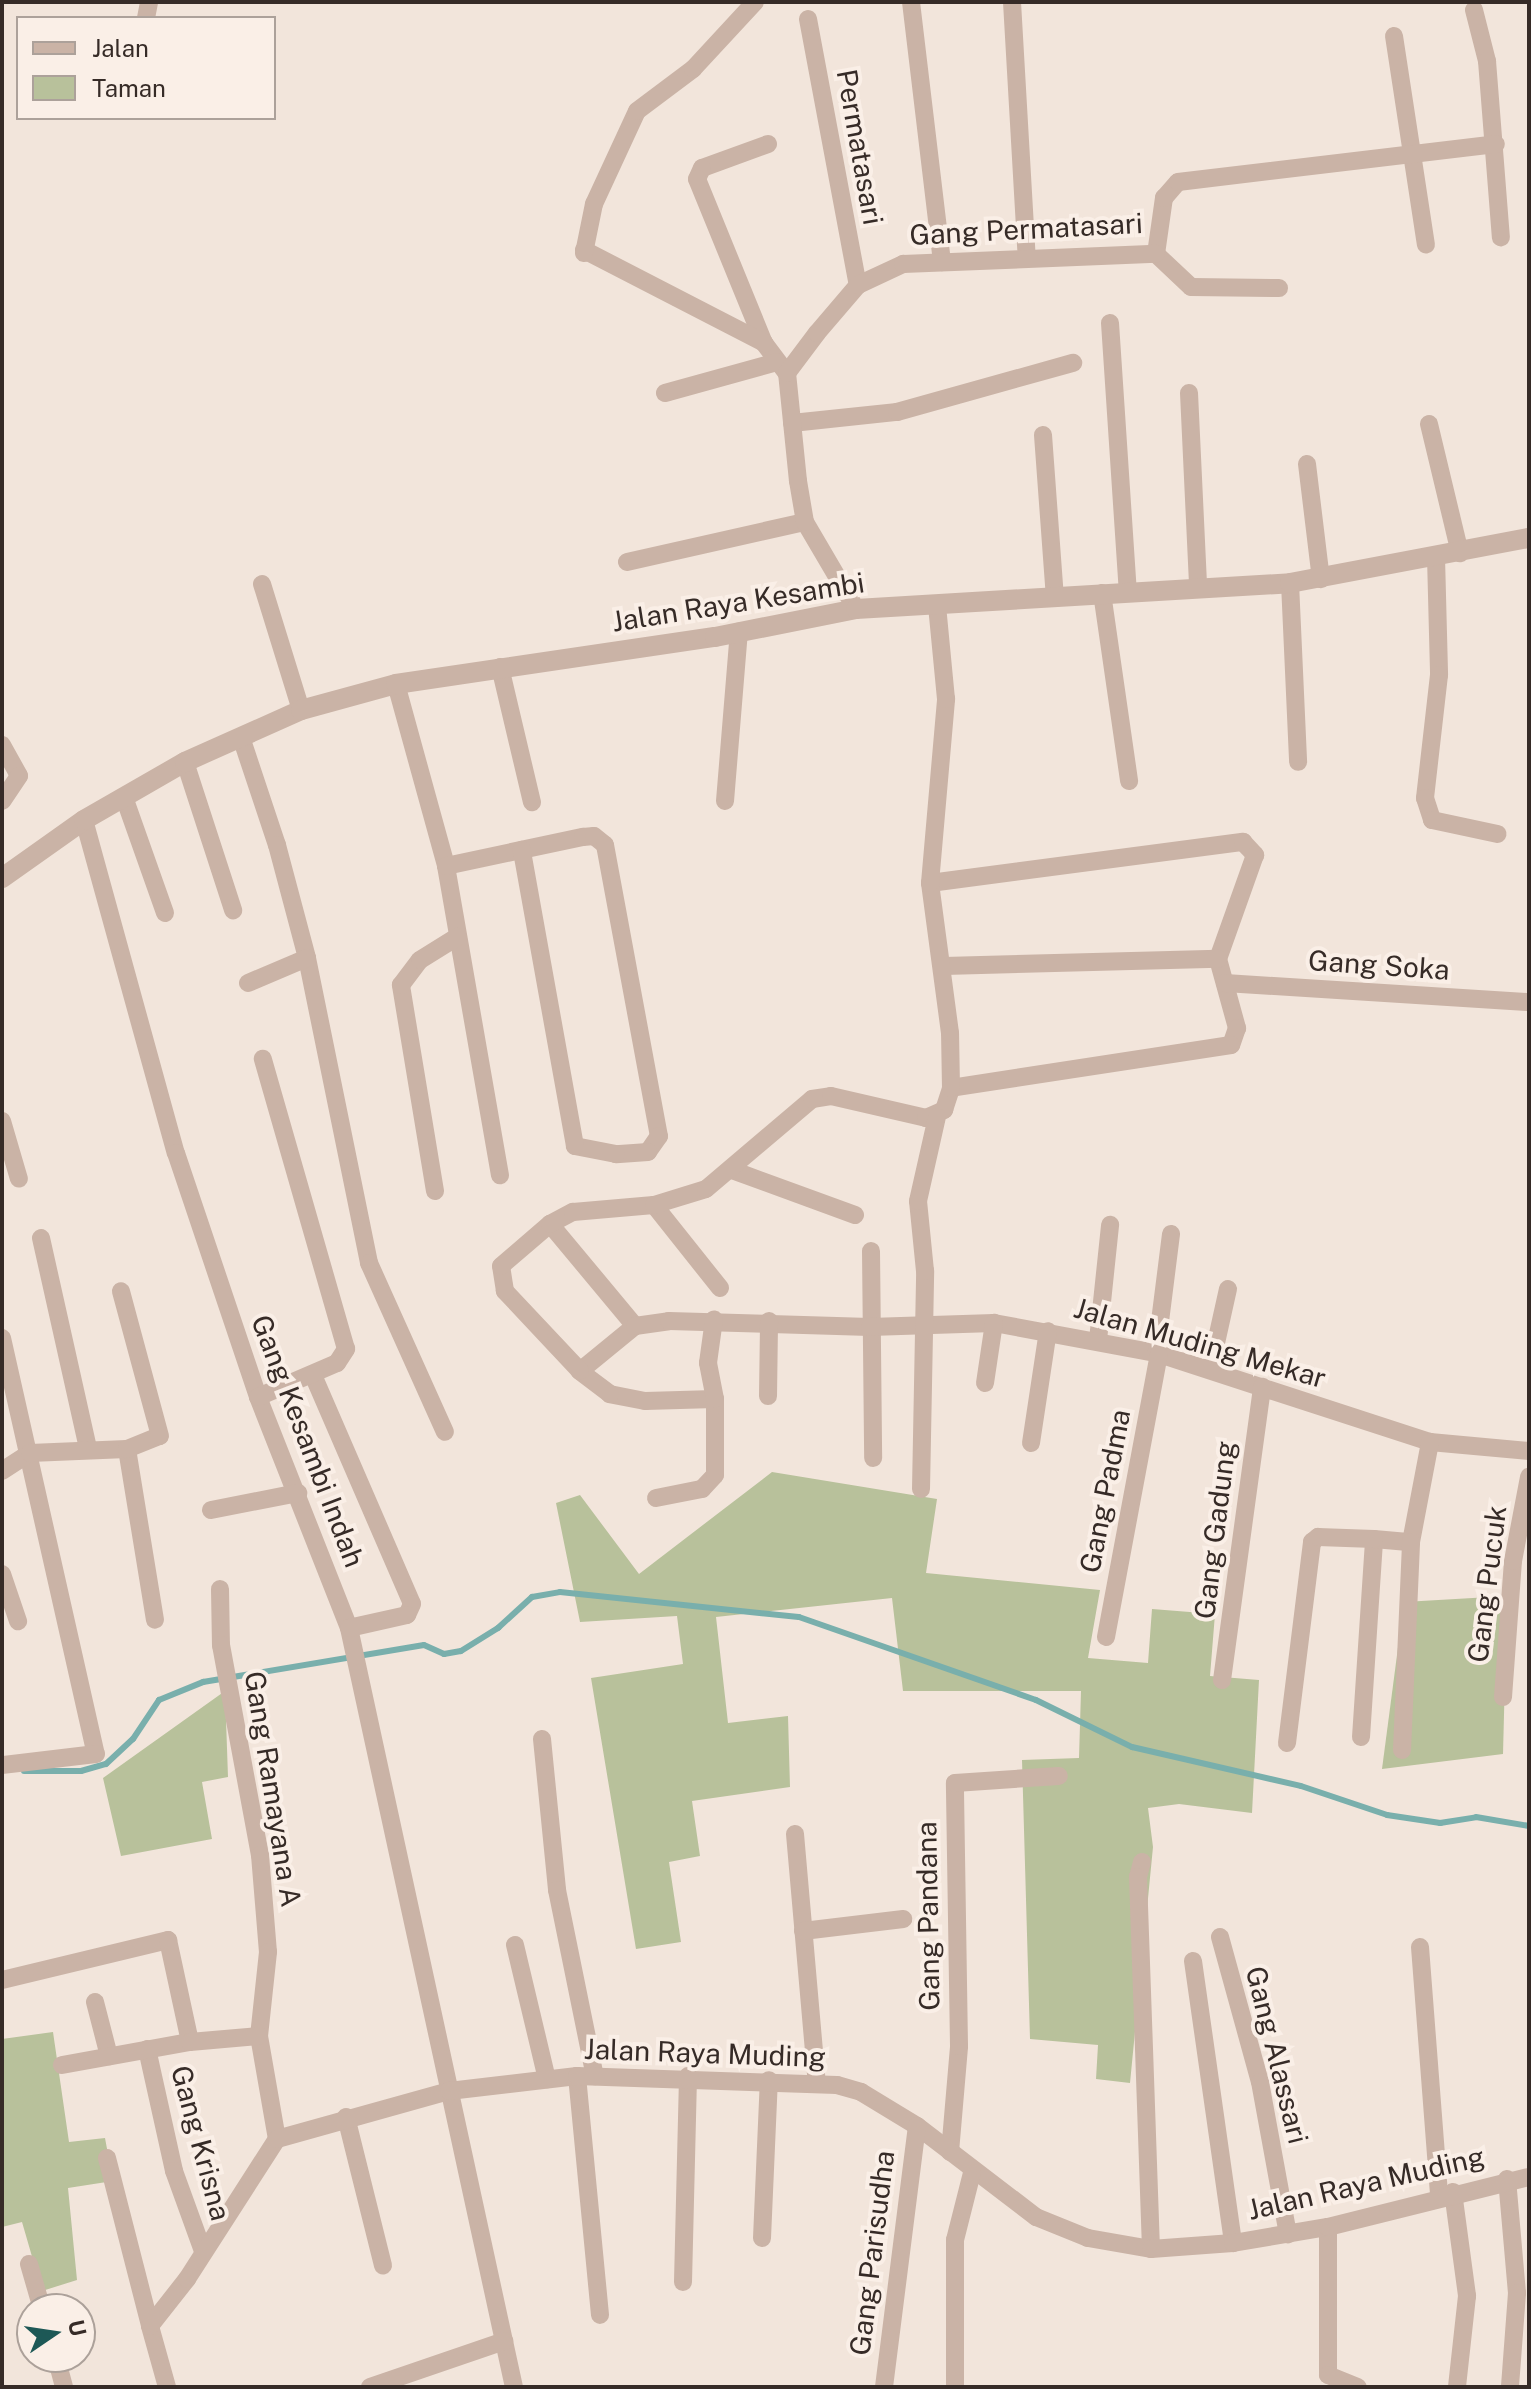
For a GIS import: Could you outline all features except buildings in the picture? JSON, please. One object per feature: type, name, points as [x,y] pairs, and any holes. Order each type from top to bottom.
[{"type":"street","points":[[755,2],[693,69],[637,111],[594,204],[584,252],[764,343]]},
{"type":"street","points":[[911,2],[942,262]]},
{"type":"street","points":[[1012,2],[1027,259]]},
{"type":"street","points":[[1474,10],[1487,61],[1501,237]]},
{"type":"street","name":"Permatasari","points":[[808,19],[858,285]]},
{"type":"street","points":[[1394,36],[1416,152],[1426,245]]},
{"type":"street","points":[[768,144],[702,168],[697,179],[764,343],[782,368],[805,522],[856,609]]},
{"type":"street","name":"Gang Permatasari","points":[[782,368],[858,285],[903,264],[1156,254],[1164,198],[1178,182],[1496,144]]},
{"type":"street","points":[[1156,254],[1191,287],[1279,288]]},
{"type":"street","points":[[1110,323],[1128,591]]},
{"type":"street","points":[[792,423],[897,412],[1073,363]]},
{"type":"street","points":[[665,393],[782,368]]},
{"type":"street","points":[[1189,393],[1198,587]]},
{"type":"street","points":[[1429,424],[1460,553]]},
{"type":"street","points":[[1043,435],[1055,598]]},
{"type":"street","points":[[1307,464],[1321,579]]},
{"type":"street","points":[[627,562],[805,522]]},
{"type":"street","name":"Jalan Raya Kesambi","points":[[2,878],[84,820],[185,762],[301,710],[396,684],[739,632],[856,609],[1290,583],[1529,538]]},
{"type":"street","points":[[1436,557],[1439,675],[1425,798],[1432,820],[1498,834]]},
{"type":"street","points":[[1290,583],[1298,762]]},
{"type":"street","points":[[262,584],[301,710]]},
{"type":"street","points":[[1102,593],[1129,781]]},
{"type":"street","points":[[921,1489],[926,1324],[918,1201],[937,1117],[951,1088],[944,966],[930,883],[945,737],[937,606]]},
{"type":"street","points":[[725,801],[739,632]]},
{"type":"street","points":[[500,667],[532,802]]},
{"type":"street","points":[[396,684],[446,866],[500,1175]]},
{"type":"street","points":[[241,737],[277,845],[307,958],[369,1263],[445,1432]]},
{"type":"street","points":[[2,745],[19,776],[2,801]]},
{"type":"street","points":[[185,762],[233,910]]},
{"type":"street","points":[[124,797],[165,913]]},
{"type":"street","name":"Gang Kesambi Indah","points":[[84,820],[176,1153],[258,1397],[349,1628],[514,2387]]},
{"type":"street","points":[[446,866],[522,850],[594,836],[605,845],[659,1136],[648,1152],[616,1154],[575,1146],[522,850]]},
{"type":"street","points":[[930,883],[1243,842],[1255,855],[1244,898],[1218,959],[1237,1028],[1231,1045],[951,1088]]},
{"type":"street","points":[[435,1191],[401,985],[420,960],[457,937]]},
{"type":"street","points":[[248,983],[307,958]]},
{"type":"street","points":[[944,966],[1218,959]]},
{"type":"street","name":"Gang Soka","points":[[1225,983],[1529,1002]]},
{"type":"street","points":[[258,1397],[313,1375],[345,1356],[346,1341],[263,1059]]},
{"type":"street","points":[[715,1399],[623,1398],[580,1371],[505,1291],[499,1274],[505,1260],[550,1224],[573,1212],[654,1205],[706,1189],[732,1170],[791,1112],[812,1099],[831,1096],[937,1117]]},
{"type":"street","points":[[2,1121],[19,1179]]},
{"type":"street","points":[[732,1170],[855,1215]]},
{"type":"street","points":[[654,1205],[720,1288]]},
{"type":"street","points":[[550,1224],[635,1326],[580,1371]]},
{"type":"street","points":[[1098,1340],[1110,1225]]},
{"type":"street","name":"Gang Padma","points":[[1106,1637],[1158,1354],[1171,1234]]},
{"type":"street","points":[[41,1238],[88,1449]]},
{"type":"street","points":[[871,1251],[873,1458]]},
{"type":"street","points":[[1210,1370],[1228,1289]]},
{"type":"street","points":[[2,1471],[30,1453],[127,1449],[155,1442],[160,1426],[121,1291]]},
{"type":"street","points":[[656,1498],[702,1489],[715,1475],[715,1399],[708,1363],[714,1319]]},
{"type":"street","name":"Jalan Muding Mekar","points":[[635,1326],[714,1319],[870,1327],[994,1323],[1098,1340],[1158,1354],[1430,1442],[1529,1451]]},
{"type":"street","points":[[768,1396],[769,1321]]},
{"type":"street","points":[[985,1383],[994,1323]]},
{"type":"street","points":[[1031,1443],[1048,1331]]},
{"type":"street","points":[[2,1338],[96,1754],[2,1765]]},
{"type":"street","points":[[313,1375],[412,1604],[407,1615],[349,1628]]},
{"type":"street","name":"Gang Gadung","points":[[1222,1680],[1262,1387]]},
{"type":"street","points":[[1402,1750],[1411,1542],[1430,1442]]},
{"type":"street","points":[[127,1449],[155,1620]]},
{"type":"street","name":"Gang Pucuk","points":[[1503,1697],[1513,1561],[1529,1477]]},
{"type":"street","points":[[211,1510],[298,1493]]},
{"type":"street","points":[[1287,1743],[1312,1542],[1318,1537],[1411,1542]]},
{"type":"street","points":[[1361,1737],[1374,1539]]},
{"type":"street","points":[[2,1574],[18,1621]]},
{"type":"street","name":"Gang Ramayana A","points":[[220,1589],[221,1645],[266,1914],[267,1974],[259,2036],[277,2139]]},
{"type":"street","points":[[542,1739],[557,1890],[586,2076],[600,2315]]},
{"type":"street","name":"Gang Pandana","points":[[950,2152],[959,2046],[955,1783],[1059,1776]]},
{"type":"street","points":[[795,1834],[817,2084]]},
{"type":"street","points":[[1142,1862],[1151,2249]]},
{"type":"street","points":[[803,1931],[903,1919]]},
{"type":"street","name":"Gang Alassari","points":[[1220,1937],[1260,2082],[1288,2234]]},
{"type":"street","points":[[2,1980],[168,1940],[190,2042]]},
{"type":"street","points":[[515,1945],[547,2079]]},
{"type":"street","points":[[1420,1947],[1446,2194],[1467,2296],[1457,2387]]},
{"type":"street","points":[[1193,1961],[1233,2243]]},
{"type":"street","points":[[95,2002],[109,2056]]},
{"type":"street","points":[[62,2065],[190,2042],[259,2036]]},
{"type":"street","name":"Gang Krisna","points":[[147,2049],[174,2171],[203,2251]]},
{"type":"street","points":[[683,2282],[688,2076]]},
{"type":"street","name":"Jalan Raya Muding","points":[[277,2139],[346,2117],[449,2091],[547,2079],[688,2076],[817,2084],[861,2092],[917,2126],[972,2173],[1036,2217],[1088,2238],[1151,2249],[1233,2243],[1328,2227],[1446,2194],[1507,2179],[1529,2177]]},
{"type":"street","points":[[762,2238],[769,2080]]},
{"type":"street","points":[[346,2117],[383,2265]]},
{"type":"street","name":"Gang Parisudha","points":[[884,2387],[917,2126]]},
{"type":"street","points":[[150,2326],[277,2139]]},
{"type":"street","points":[[107,2158],[167,2387]]},
{"type":"street","points":[[955,2387],[955,2240],[972,2173]]},
{"type":"street","points":[[1507,2179],[1517,2293],[1510,2387]]},
{"type":"street","points":[[1328,2227],[1328,2375],[1358,2387]]},
{"type":"street","points":[[29,2264],[37,2293]]},
{"type":"street","points":[[370,2387],[504,2341]]},
{"type":"green space","points":[[772,1472],[937,1499],[926,1573],[1100,1590],[1088,1658],[1148,1663],[1152,1609],[1215,1614],[1210,1676],[1259,1680],[1252,1813],[1179,1804],[1148,1808],[1153,1847],[1130,2083],[1096,2079],[1098,2045],[1030,2039],[1022,1760],[1079,1758],[1081,1691],[903,1691],[892,1598],[716,1617],[728,1723],[788,1716],[790,1787],[692,1801],[700,1856],[669,1862],[681,1942],[636,1949],[591,1678],[683,1664],[677,1616],[580,1622],[556,1503],[580,1495],[639,1574]]},
{"type":"green space","points":[[1507,1596],[1503,1754],[1382,1769],[1404,1602]]},
{"type":"green space","points":[[225,1691],[228,1777],[202,1782],[212,1839],[121,1856],[103,1778]]},
{"type":"green space","points":[[53,2032],[69,2142],[105,2138],[113,2181],[68,2188],[77,2280],[42,2291],[22,2222],[2,2227],[2,2039]]},
{"type":"waterway","points":[[24,1771],[81,1771],[106,1764],[133,1739],[159,1700],[203,1682],[424,1645],[444,1654],[461,1651],[498,1628],[532,1597],[560,1592],[799,1617],[1036,1700],[1132,1747],[1301,1786],[1387,1815],[1440,1823],[1476,1817],[1529,1826]]}]
